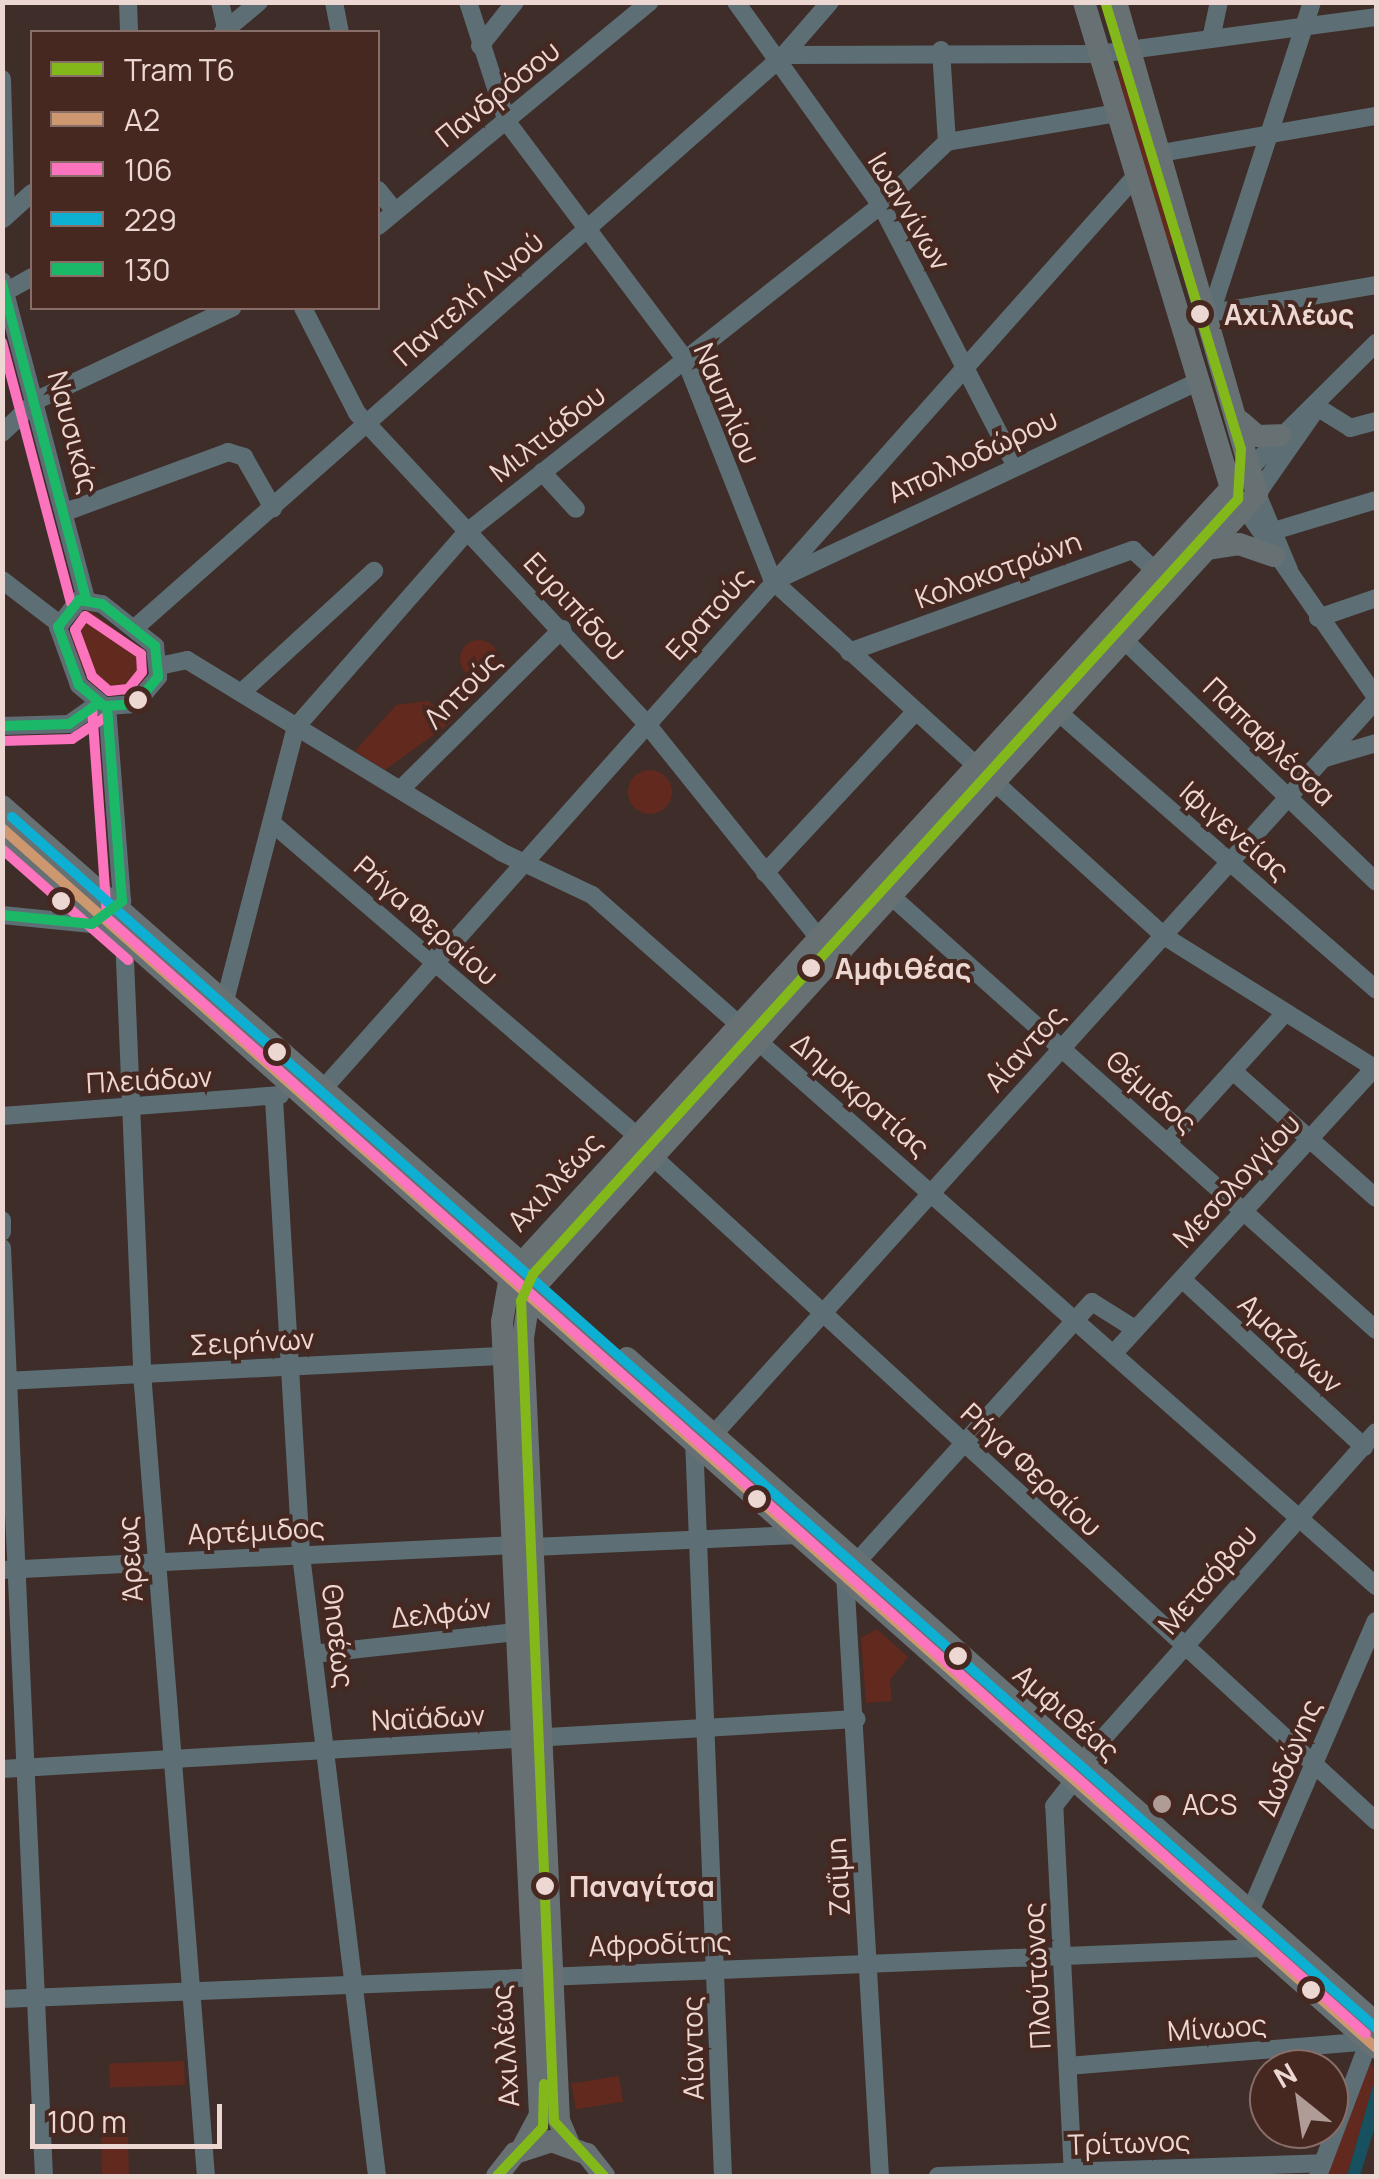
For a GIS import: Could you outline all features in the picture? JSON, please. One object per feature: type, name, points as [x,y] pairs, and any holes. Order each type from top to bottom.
[{"type":"main road","points":[[1084,2],[1196,383],[1231,488]]},
{"type":"main road","points":[[1116,2],[1240,421],[1251,466],[1250,501]]},
{"type":"main road","points":[[1240,421],[1257,436],[1280,435]]},
{"type":"main road","name":"Αχιλλέως","points":[[523,2148],[569,2144],[559,2120],[558,1974],[543,1738],[504,1356],[515,1269],[637,1136],[890,894],[983,777],[1231,488]]},
{"type":"main road","name":"Αχιλλέως","points":[[523,2148],[540,2115],[530,1976],[516,1632],[523,1546],[523,1338],[534,1286],[652,1155],[820,938],[983,777],[1058,712],[1250,501]]},
{"type":"main road","points":[[1208,549],[1239,544],[1282,563]]},
{"type":"main road","name":"Αμφιθέας","points":[[2,806],[112,914],[124,936],[294,1086],[515,1269]]},
{"type":"main road","name":"Αμφιθέας","points":[[2,828],[225,1001],[324,1088],[515,1269],[1078,1772],[1246,1922],[1374,2027]]},
{"type":"main road","name":"Αμφιθέας","points":[[703,1437],[800,1535],[851,1569]]},
{"type":"main road","name":"Αμφιθέας","points":[[1246,1922],[1261,1948],[1374,2027]]},
{"type":"main road","points":[[569,2144],[604,2176]]},
{"type":"main road","points":[[497,2176],[523,2148]]},
{"type":"street","points":[[128,2],[129,30]]},
{"type":"street","points":[[220,2],[226,30]]},
{"type":"street","points":[[228,30],[258,2]]},
{"type":"street","points":[[334,2],[340,30]]},
{"type":"street","name":"Ναυπλίου","points":[[468,2],[507,122],[684,359],[774,581],[983,777],[1164,936],[1376,1068]]},
{"type":"street","points":[[480,46],[515,2]]},
{"type":"street","name":"Πανδρόσου","points":[[380,224],[650,2]]},
{"type":"street","name":"Ιωαννίνων","points":[[736,2],[880,205],[1014,463]]},
{"type":"street","name":"Παντελή Λινού","points":[[136,626],[780,59],[830,2]]},
{"type":"street","points":[[1210,39],[1219,2]]},
{"type":"street","points":[[1312,2],[1210,314],[1376,285]]},
{"type":"street","points":[[780,59],[941,50],[1099,54],[1376,17]]},
{"type":"street","points":[[941,50],[947,142],[1117,112]]},
{"type":"street","points":[[2,79],[4,217]]},
{"type":"street","points":[[1161,153],[1376,116]]},
{"type":"street","name":"Μιλτιάδου","points":[[225,1001],[296,726],[466,532],[880,205],[947,142]]},
{"type":"street","name":"Ερατούς","points":[[324,1088],[1136,177]]},
{"type":"street","points":[[380,192],[395,211]]},
{"type":"street","points":[[4,217],[30,195]]},
{"type":"street","points":[[5,286],[30,278]]},
{"type":"street","name":"Ναυσικάς","points":[[5,286],[68,511],[86,600]]},
{"type":"street","points":[[2,434],[36,400],[228,310]]},
{"type":"street","name":"Ευριπίδου","points":[[304,310],[367,424],[646,723],[820,938]]},
{"type":"street","name":"Αχιλλέως","points":[[1231,488],[1280,435],[1318,406],[1372,351]]},
{"type":"street","name":"Απολλοδώρου","points":[[774,581],[1014,463],[1196,383]]},
{"type":"street","points":[[1318,406],[1350,428],[1376,420]]},
{"type":"street","name":"Αχιλλέως","points":[[1250,501],[1318,406]]},
{"type":"street","points":[[68,511],[228,452],[244,457],[273,508]]},
{"type":"street","points":[[542,472],[576,510]]},
{"type":"street","points":[[1231,488],[1250,501],[1277,530],[1282,563]]},
{"type":"street","points":[[1277,530],[1376,500]]},
{"type":"street","points":[[1250,501],[1282,563],[1376,698]]},
{"type":"street","name":"Κολοκοτρώνη","points":[[849,652],[1133,550],[1157,572]]},
{"type":"street","points":[[242,691],[374,571]]},
{"type":"street","points":[[2,580],[58,623],[78,683],[102,705],[124,884],[112,914],[2,914]]},
{"type":"street","points":[[1318,618],[1376,598]]},
{"type":"street","points":[[2,726],[69,724],[102,705],[141,700],[159,666],[136,626],[86,600],[67,606],[58,623]]},
{"type":"street","name":"Λητούς","points":[[402,788],[562,629]]},
{"type":"street","name":"Παπαφλέσσα","points":[[1124,640],[1376,882]]},
{"type":"street","name":"Δημοκρατίας","points":[[159,666],[188,660],[522,862],[592,895],[1077,1318],[1296,1519],[1376,1586]]},
{"type":"street","name":"Αίαντος","points":[[723,2176],[699,1539],[703,1437],[821,1313],[1376,698]]},
{"type":"street","points":[[765,872],[915,712]]},
{"type":"street","name":"Ιφιγενείας","points":[[1058,712],[1376,989]]},
{"type":"street","points":[[1325,758],[1376,743]]},
{"type":"street","name":"Ρήγα Φεραίου","points":[[272,823],[637,1136]]},
{"type":"street","name":"Θέμιδος","points":[[890,894],[1247,1209],[1376,1330]]},
{"type":"street","name":"Άρεως","points":[[124,936],[136,1108],[143,1374],[206,2176]]},
{"type":"street","points":[[1169,1142],[1284,1014]]},
{"type":"street","name":"Μεσολογγίου","points":[[1115,1352],[1376,1068]]},
{"type":"street","points":[[1232,1071],[1376,1198]]},
{"type":"street","points":[[274,1100],[294,1086]]},
{"type":"street","name":"Πλειάδων","points":[[2,1116],[274,1100]]},
{"type":"street","name":"Θησέως","points":[[274,1100],[301,1555],[377,2176]]},
{"type":"street","name":"Ρήγα Φεραίου","points":[[652,1155],[1183,1648],[1316,1761],[1376,1821]]},
{"type":"street","points":[[2,1220],[2,1232]]},
{"type":"street","points":[[2,1248],[10,1569],[44,2176]]},
{"type":"street","name":"Αμαζόνων","points":[[1182,1279],[1370,1439]]},
{"type":"street","points":[[851,1569],[1077,1318],[1102,1304],[1135,1329]]},
{"type":"street","name":"Σειρήνων","points":[[8,1381],[504,1356]]},
{"type":"street","name":"Μετσόβου","points":[[1078,1772],[1370,1439]]},
{"type":"street","name":"Αρτέμιδος","points":[[10,1569],[800,1535]]},
{"type":"street","name":"Ζαΐμη","points":[[851,1569],[880,2176]]},
{"type":"street","name":"Δωδώνης","points":[[1246,1922],[1376,1621]]},
{"type":"street","name":"Δελφών","points":[[314,1654],[516,1632]]},
{"type":"street","name":"Ναϊάδων","points":[[2,1769],[857,1719]]},
{"type":"street","name":"Πλούτωνος","points":[[1073,2174],[1054,1806],[1078,1772]]},
{"type":"street","name":"Αφροδίτης","points":[[1200,1948],[1246,1922]]},
{"type":"street","name":"Αφροδίτης","points":[[2,2000],[558,1974],[1261,1948]]},
{"type":"street","points":[[1321,2170],[1374,2027]]},
{"type":"street","name":"Μίνωος","points":[[1068,2066],[1374,2027]]},
{"type":"street","name":"Τρίτωνος","points":[[938,2176],[1321,2170]]},
{"type":"shaded area","points":[[1127,67],[1181,243],[1163,249],[1109,73]]},
{"type":"shaded area","points":[[88,609],[146,653],[145,680],[126,695],[91,685],[68,638]]},
{"type":"shaded area","points":[[479,640],[493,645],[498,659],[493,673],[479,678],[465,673],[460,659],[465,645]]},
{"type":"shaded area","points":[[428,701],[453,721],[385,770],[355,751],[396,705]]},
{"type":"shaded area","points":[[650,770],[665,777],[672,792],[665,807],[650,814],[635,807],[628,792],[635,777]]},
{"type":"shaded area","points":[[877,1629],[908,1657],[890,1680],[892,1701],[866,1703],[861,1638]]},
{"type":"shaded area","points":[[1369,2059],[1376,2075],[1347,2176],[1322,2176],[1333,2149],[1349,2149],[1349,2109]]},
{"type":"shaded area","points":[[184,2061],[185,2085],[110,2088],[109,2064]]},
{"type":"shaded area","points":[[619,2076],[623,2102],[576,2109],[572,2084]]},
{"type":"shaded area","points":[[101,2130],[128,2130],[129,2176],[102,2176]]},
{"type":"water","points":[[1376,2075],[1376,2123],[1360,2176],[1347,2176]]},
{"type":"tram line","name":"Τ6","points":[[604,2176],[554,2121],[521,1301],[533,1274],[1238,499],[1241,449],[1105,2]]},
{"type":"tram line","name":"Τ6","points":[[497,2176],[543,2127],[544,2084]]},
{"type":"transit line","name":"130","points":[[2,283],[86,599]]},
{"type":"transit line","name":"106","points":[[2,342],[71,603]]},
{"type":"transit line","name":"130","points":[[79,600],[102,604],[155,646],[158,677],[135,704],[104,706],[79,685],[58,627],[79,600]]},
{"type":"transit line","name":"106","points":[[85,616],[141,654],[142,672],[128,689],[109,691],[92,676],[75,630],[85,616]]},
{"type":"transit line","name":"130","points":[[2,726],[69,724],[98,704]]},
{"type":"transit line","name":"130","points":[[2,915],[92,924],[122,901],[107,707]]},
{"type":"transit line","name":"106","points":[[92,708],[107,918],[1366,2034]]},
{"type":"transit line","name":"106","points":[[2,741],[72,739],[107,716]]},
{"type":"transit line","name":"229","points":[[12,817],[1376,2028]]},
{"type":"transit line","name":"Α2","points":[[2,828],[1376,2048]]},
{"type":"transit line","name":"106","points":[[2,849],[128,960]]},
{"type":"place","name":"Αχιλλέως","points":[[1200,314]]},
{"type":"place","name":"Αμφιθέας","points":[[811,968]]},
{"type":"place","name":"ACS","points":[[1162,1804]]},
{"type":"place","name":"Παναγίτσα","points":[[545,1886]]}]
